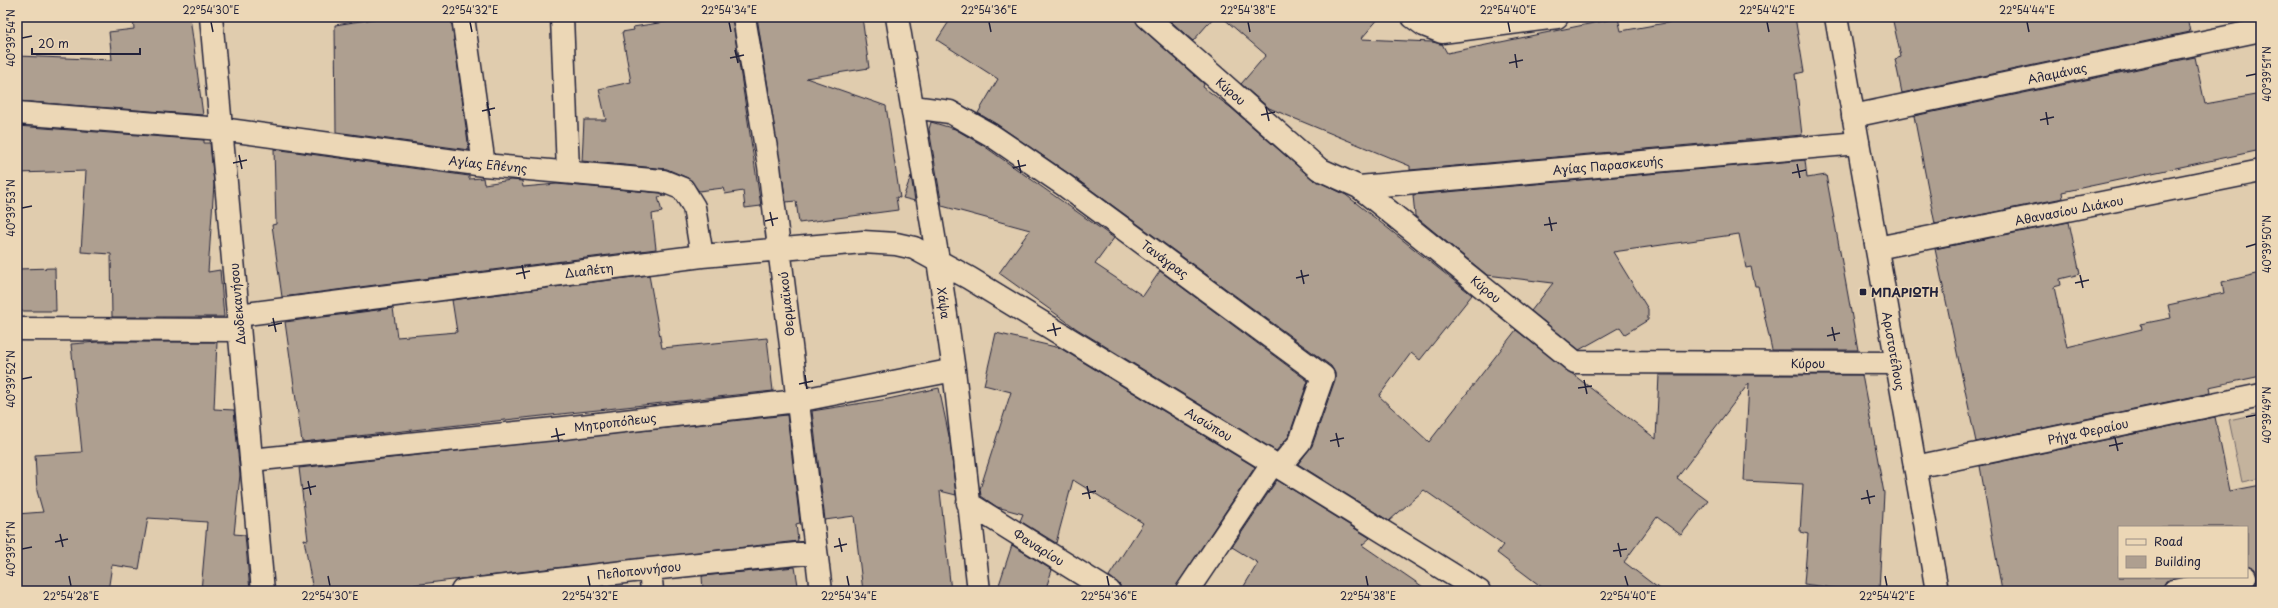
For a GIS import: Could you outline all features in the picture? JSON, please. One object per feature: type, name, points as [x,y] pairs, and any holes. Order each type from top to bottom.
[{"type":"street","name":"Δωδεκανήσου","points":[[211,17],[263,591]]},
{"type":"street","points":[[463,17],[484,165]]},
{"type":"street","points":[[562,17],[568,171]]},
{"type":"street","name":"Θερμαϊκού","points":[[744,17],[769,166],[821,591]]},
{"type":"street","name":"Χάψα","points":[[897,17],[938,260],[954,370],[979,591]]},
{"type":"street","name":"Κύρου","points":[[1147,17],[1319,169],[1359,187],[1575,362],[1896,363]]},
{"type":"street","points":[[1413,17],[1424,25],[1442,32],[1557,17]]},
{"type":"street","name":"Αριστοτέλους","points":[[1836,17],[1936,591]]},
{"type":"street","name":"Αλαμάνας","points":[[1853,116],[2261,30]]},
{"type":"street","name":"Τανάγρας","points":[[912,107],[950,112],[991,135],[1064,185],[1323,376],[1300,442],[1276,465],[1188,591]]},
{"type":"street","name":"Αγίας Ελένης","points":[[17,113],[221,129],[484,165],[568,171],[664,181],[683,189],[694,207],[702,256]]},
{"type":"street","name":"Αγίας Παρασκευής","points":[[1359,187],[1858,143]]},
{"type":"street","name":"Αθανασίου Διάκου","points":[[1876,248],[2261,171]]},
{"type":"street","name":"Διαλέτη","points":[[17,329],[238,323],[702,256],[780,248],[879,243],[914,248],[938,260]]},
{"type":"street","name":"Αισώπου","points":[[938,260],[1276,465],[1479,591]]},
{"type":"street","name":"Μητροπόλεως","points":[[251,460],[564,428],[797,401],[954,370]]},
{"type":"street","name":"Ρήγα Φεραίου","points":[[1914,467],[2261,395]]},
{"type":"street","name":"Φαναρίου","points":[[968,503],[1110,591]]},
{"type":"street","name":"Πελοποννήσου","points":[[462,591],[650,568],[816,552]]},
{"type":"street","points":[[650,568],[652,591]]},
{"type":"street","points":[[2248,577],[2261,574]]},
{"type":"street","points":[[2174,591],[2241,578]]},
{"type":"shaded area","points":[[2261,413],[2261,478],[2242,482],[2229,420]]},
{"type":"building","points":[[133,17],[190,17],[203,115],[17,101],[17,56],[112,60],[109,32],[134,29]]},
{"type":"building","points":[[386,17],[451,17],[469,150],[336,132],[335,25]]},
{"type":"building","points":[[697,17],[732,17],[761,206],[745,208],[743,191],[725,194],[723,188],[699,191],[688,178],[667,169],[582,161],[584,120],[606,120],[599,89],[631,82],[622,32],[634,30],[633,27]]},
{"type":"building","points":[[757,17],[862,17],[869,68],[806,78],[886,106],[900,198],[896,197],[898,210],[799,223],[796,201],[786,202]]},
{"type":"building","points":[[952,17],[1135,17],[1139,26],[1204,84],[1203,87],[1230,107],[1311,178],[1346,195],[1472,295],[1420,360],[1411,353],[1379,396],[1429,442],[1516,330],[1656,439],[1659,375],[1862,375],[1884,493],[1879,591],[1854,591],[1804,584],[1808,534],[1800,532],[1803,484],[1744,481],[1749,383],[1677,478],[1708,501],[1681,535],[1657,517],[1624,562],[1662,591],[1547,591],[1497,553],[1503,545],[1424,490],[1389,521],[1298,464],[1312,446],[1335,380],[1335,373],[1331,366],[1071,175],[978,113],[998,79],[937,40]]},
{"type":"building","points":[[1166,17],[1214,17],[1193,41]]},
{"type":"building","points":[[1222,17],[1380,17],[1361,39],[1432,42],[1442,44],[1447,53],[1618,18],[1621,31],[1699,17],[1795,17],[1804,72],[1795,74],[1802,135],[1410,170],[1410,166],[1269,108],[1241,84],[1266,55]]},
{"type":"building","points":[[1892,17],[2187,17],[2190,32],[1902,93],[1895,59],[1901,57]]},
{"type":"building","points":[[2195,57],[2205,104],[2261,94],[2261,150],[2062,192],[2063,198],[1935,224],[1914,116]]},
{"type":"building","points":[[931,122],[955,129],[984,146],[1114,238],[1095,264],[1143,296],[1160,271],[1308,381],[1289,436],[1276,451],[1077,329],[999,273],[1030,230],[942,206],[929,129]]},
{"type":"building","points":[[17,126],[204,140],[204,143],[210,143],[214,184],[208,272],[220,270],[224,317],[112,317],[111,254],[81,252],[86,171],[17,173]]},
{"type":"building","points":[[274,149],[469,176],[469,179],[483,178],[484,184],[511,180],[522,181],[523,187],[557,184],[660,193],[666,196],[658,197],[662,212],[652,214],[656,249],[282,297],[272,225],[276,224]]},
{"type":"building","points":[[1805,160],[1807,178],[1826,175],[1858,350],[1772,350],[1758,286],[1755,286],[1751,267],[1746,268],[1739,234],[1613,252],[1648,309],[1648,320],[1625,334],[1620,327],[1579,350],[1531,311],[1553,283],[1487,275],[1415,216],[1413,195]]},
{"type":"building","points":[[911,176],[915,201],[903,198]]},
{"type":"building","points":[[2069,222],[2080,274],[2060,279],[2061,285],[2054,287],[2067,347],[2142,329],[2141,324],[2171,318],[2168,305],[2224,293],[2222,282],[2261,273],[2261,376],[2209,387],[2210,393],[1976,442],[1935,249]]},
{"type":"building","points":[[55,268],[56,311],[17,311],[17,269]]},
{"type":"building","points":[[649,275],[662,348],[767,338],[773,391],[302,442],[285,322],[393,308],[397,337],[457,332],[452,300]]},
{"type":"building","points":[[996,333],[1060,348],[1255,467],[1173,591],[1121,591],[1120,585],[1109,576],[1143,523],[1073,480],[1056,543],[1020,521],[1023,514],[997,507],[981,496],[980,489],[1011,392],[984,385]]},
{"type":"building","points":[[98,342],[217,342],[214,409],[234,410],[240,475],[234,534],[245,535],[250,591],[201,591],[207,522],[148,518],[139,569],[112,565],[108,591],[17,591],[17,514],[43,512],[37,491],[35,455],[82,452],[71,344]]},
{"type":"building","points":[[939,388],[950,441],[956,495],[940,491],[951,591],[863,591],[854,516],[825,520],[812,411],[888,399]]},
{"type":"building","points":[[787,415],[800,523],[796,524],[798,541],[396,587],[397,591],[313,591],[304,539],[308,540],[299,468]]},
{"type":"building","points":[[2215,417],[2230,491],[2261,485],[2261,591],[2239,591],[2253,587],[2257,581],[2255,569],[2248,566],[2248,526],[2118,526],[2118,578],[2176,578],[2166,581],[2162,591],[2002,591],[1980,466]]},
{"type":"building","points":[[1277,480],[1370,538],[1362,545],[1429,591],[1241,591],[1258,563],[1232,547]]},
{"type":"building","points":[[1012,545],[1052,570],[1045,591],[997,591]]},
{"type":"building","points":[[795,567],[799,591],[703,591],[702,576]]},
{"type":"place","name":"ΜΠΑΡΙΩΤΗ","points":[[1863,292]]}]
